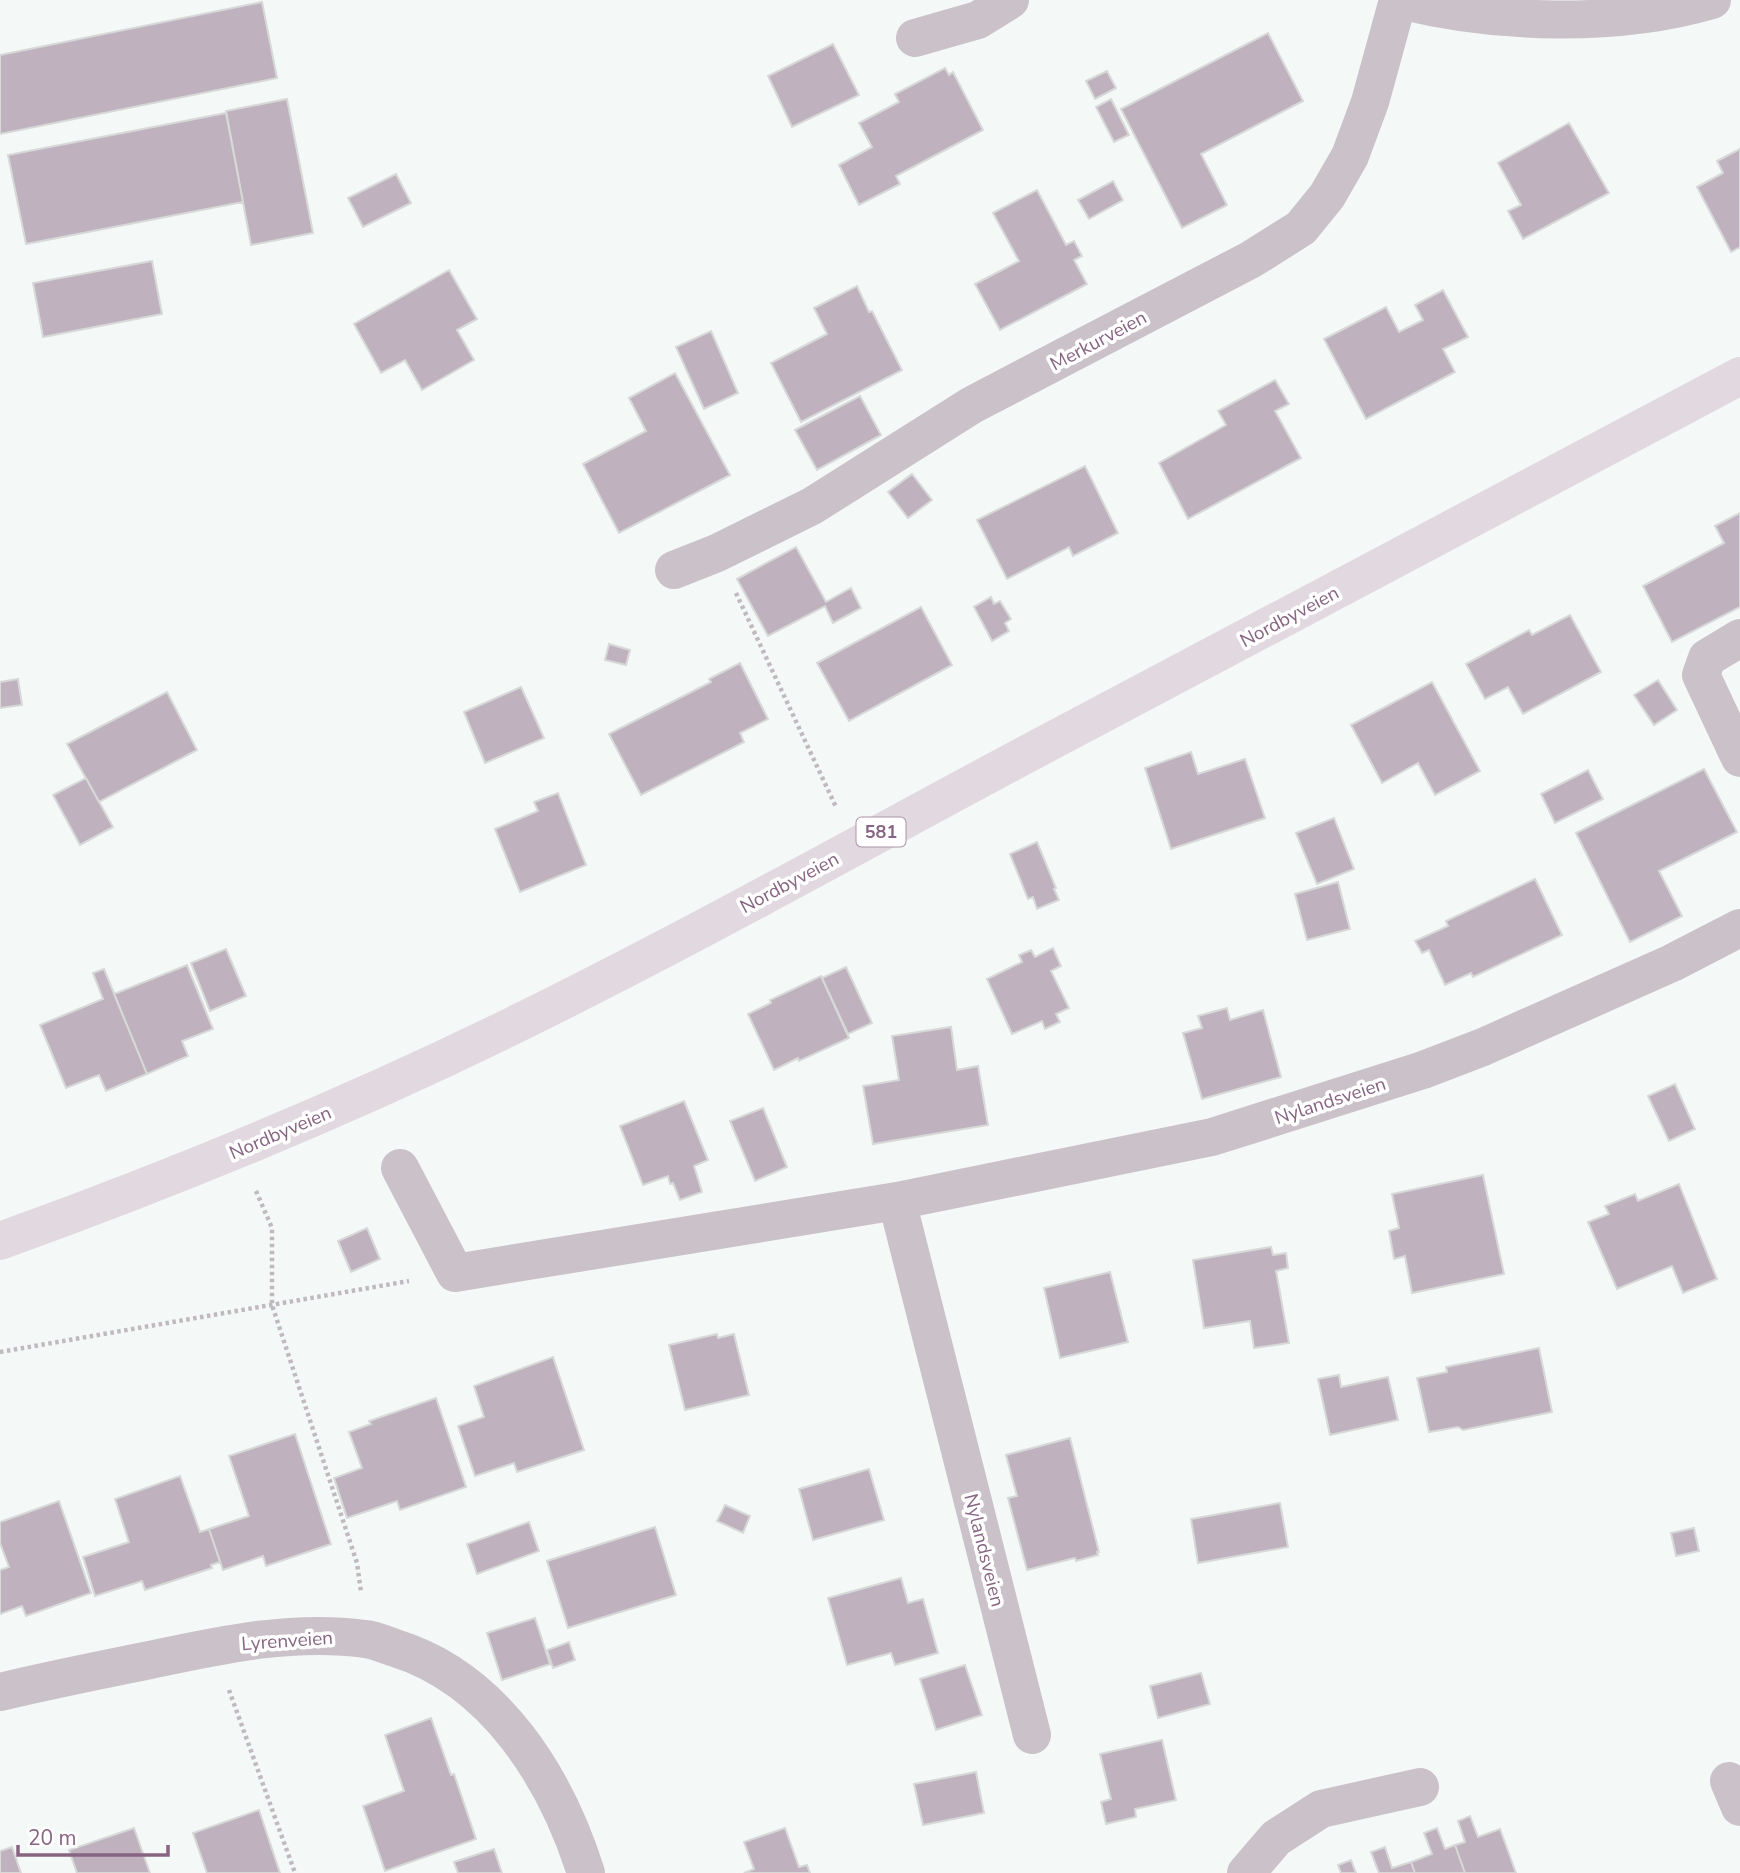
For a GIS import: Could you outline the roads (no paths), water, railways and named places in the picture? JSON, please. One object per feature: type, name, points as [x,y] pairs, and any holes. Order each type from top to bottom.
[{"type":"main road","name":"Nordbyveien","points":[[0,1241],[90,1209],[246,1147],[524,1020],[654,955],[1045,744],[1740,376]]},
{"type":"street","points":[[915,38],[978,20],[1010,0]]},
{"type":"street","points":[[1399,0],[1477,15],[1574,19],[1683,8],[1712,0]]},
{"type":"street","name":"Merkurveien","points":[[674,570],[717,553],[812,506],[972,405],[1250,260],[1301,228],[1327,196],[1350,156],[1370,102],[1399,0]]},
{"type":"street","points":[[1740,638],[1707,658],[1701,675],[1740,758]]},
{"type":"street","name":"Nylandsveien","points":[[400,1168],[454,1273],[897,1201],[1212,1137],[1423,1070],[1483,1047],[1660,968],[1740,928]]},
{"type":"street","name":"Nylandsveien","points":[[897,1201],[1032,1735]]},
{"type":"street","name":"Lyrenveien","points":[[0,1692],[214,1647],[272,1638],[321,1635],[368,1639],[423,1656],[462,1680],[496,1714],[533,1757],[560,1803],[586,1873]]},
{"type":"street","points":[[1246,1873],[1276,1838],[1321,1809],[1420,1787]]}]
